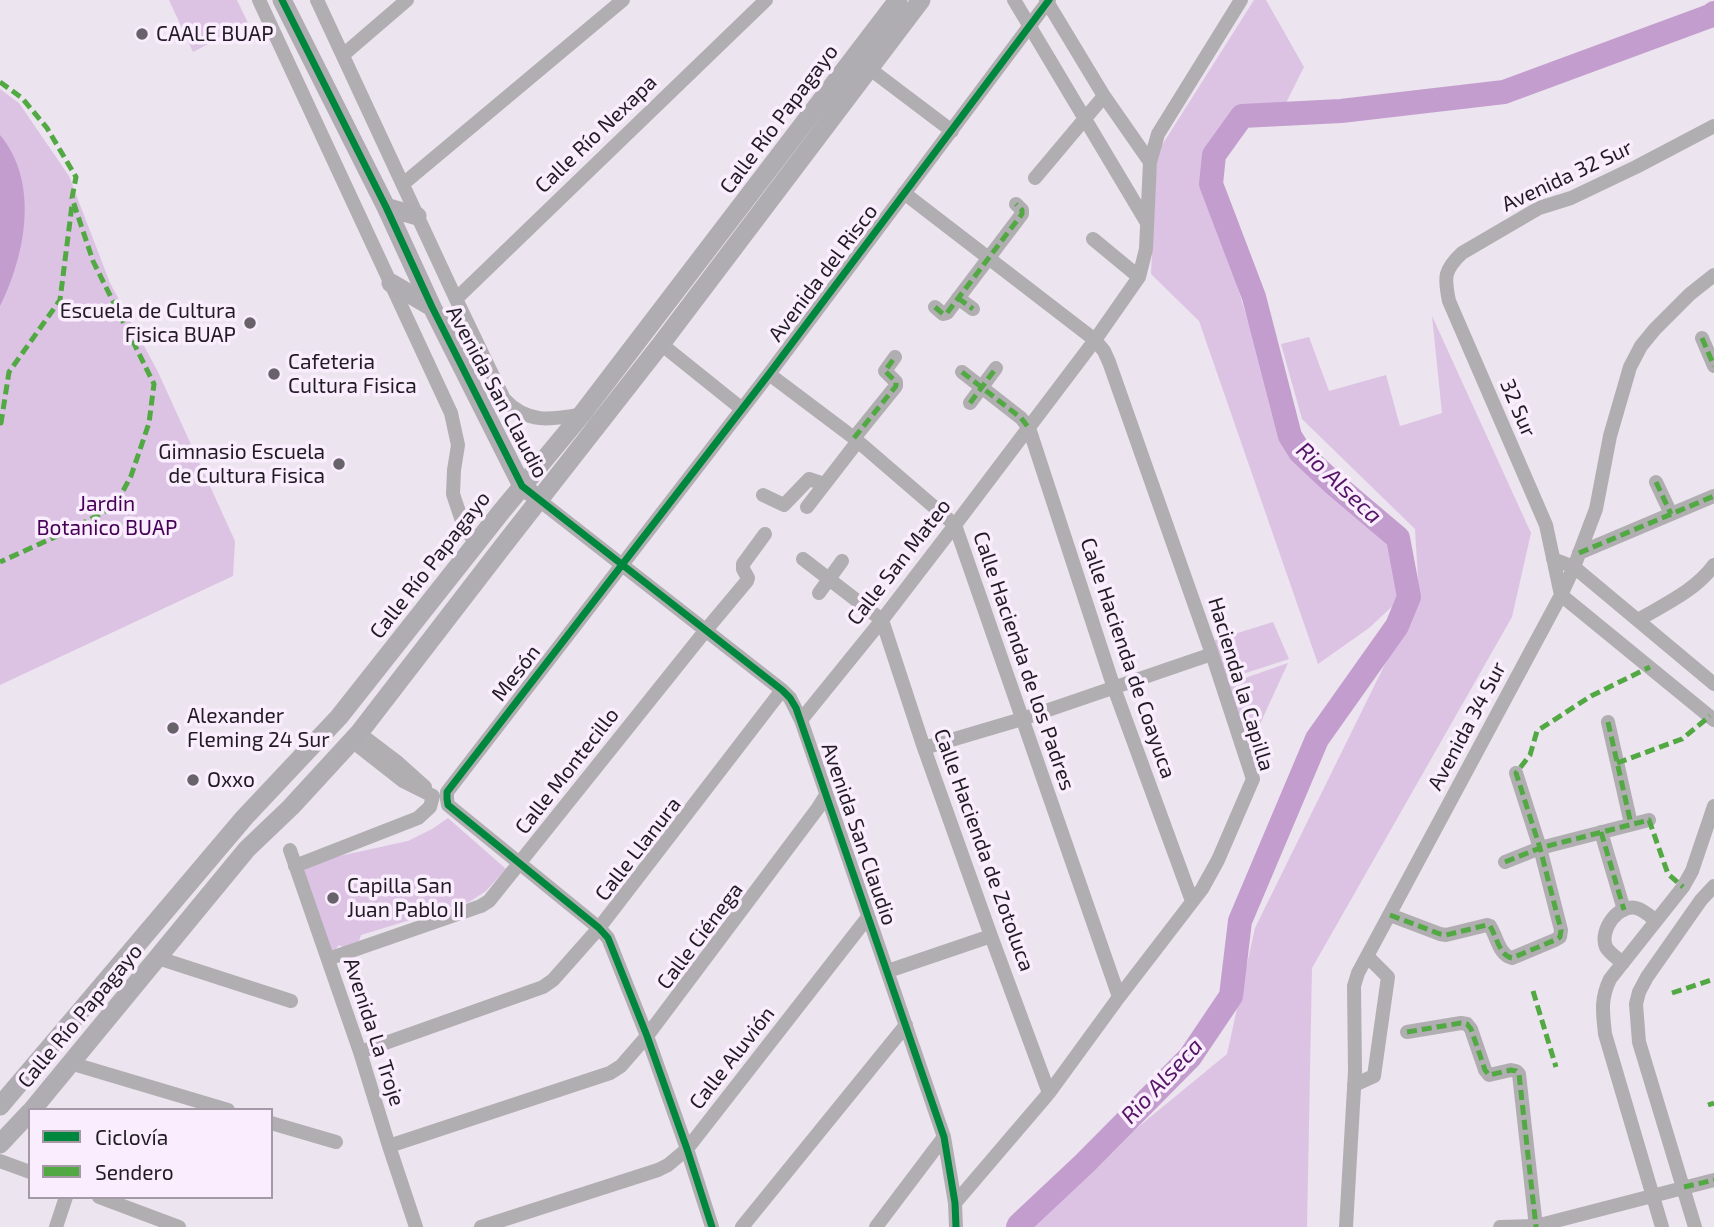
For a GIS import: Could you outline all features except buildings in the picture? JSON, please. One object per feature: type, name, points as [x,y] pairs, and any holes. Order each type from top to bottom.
[{"type":"main road","name":"Avenida San Claudio","points":[[282,0],[522,486],[539,500]]},
{"type":"main road","name":"Calle Río Papagayo","points":[[0,1107],[244,818],[339,717],[582,414],[898,0]]},
{"type":"main road","name":"Calle Río Papagayo","points":[[33,1108],[247,849],[291,807],[355,737],[661,344],[921,0]]},
{"type":"main road","points":[[386,207],[417,216]]},
{"type":"main road","points":[[391,283],[432,307]]},
{"type":"main road","name":"Calle Río Papagayo","points":[[0,1144],[28,1114]]},
{"type":"street","points":[[260,0],[451,413],[458,445],[453,494],[463,524],[476,544]]},
{"type":"street","name":"Avenida San Claudio","points":[[317,0],[504,399],[512,408],[530,417],[562,418],[582,414]]},
{"type":"street","points":[[343,55],[407,0]]},
{"type":"street","points":[[402,184],[623,0]]},
{"type":"street","name":"Calle Río Nexapa","points":[[456,299],[766,0]]},
{"type":"street","points":[[1014,0],[1147,223]]},
{"type":"street","points":[[1093,240],[1139,277],[1146,249],[1150,162],[1158,134],[1241,0]]},
{"type":"street","points":[[1048,1],[1104,96],[1150,162]]},
{"type":"street","name":"Avenida del Risco","points":[[622,564],[743,409],[1048,1]]},
{"type":"street","points":[[870,69],[952,131]]},
{"type":"street","points":[[1035,178],[1104,96]]},
{"type":"street","name":"Avenida 32 Sur","points":[[1446,273],[1462,253],[1539,208],[1582,193],[1714,126]]},
{"type":"street","name":"Hacienda la Capilla","points":[[904,192],[1095,340],[1104,351],[1212,654],[1253,779],[1218,860],[1202,888],[1049,1093],[955,1203]]},
{"type":"street","points":[[935,307],[945,314],[988,258],[1019,208]]},
{"type":"street","name":"32 Sur","points":[[1446,273],[1449,301],[1546,525],[1561,595]]},
{"type":"street","name":"Avenida 34 Sur","points":[[1346,1227],[1354,1085],[1354,986],[1358,973],[1561,595],[1596,509],[1610,436],[1630,367],[1641,346],[1655,329],[1690,294],[1714,275]]},
{"type":"street","name":"Calle San Mateo","points":[[801,720],[955,525],[1095,340],[1139,277]]},
{"type":"street","points":[[958,298],[973,309]]},
{"type":"street","points":[[1702,338],[1714,366]]},
{"type":"street","points":[[661,344],[743,409]]},
{"type":"street","points":[[807,507],[897,384],[885,371],[895,358]]},
{"type":"street","points":[[970,403],[996,368]]},
{"type":"street","points":[[962,372],[1021,418],[1029,428]]},
{"type":"street","name":"Calle Hacienda de los Padres","points":[[769,374],[856,439],[955,525],[1119,997]]},
{"type":"street","name":"Calle Hacienda de Coayuca","points":[[1029,428],[1114,688],[1192,901]]},
{"type":"street","points":[[763,495],[783,505],[809,479],[824,484]]},
{"type":"street","points":[[1656,482],[1671,514]]},
{"type":"street","points":[[1553,559],[1576,560],[1714,496]]},
{"type":"street","name":"Avenida San Claudio","points":[[539,500],[706,629],[790,698],[801,720],[944,1137],[955,1203],[956,1227]]},
{"type":"street","name":"Calle Montecillo","points":[[328,959],[486,904],[747,581],[743,564],[765,534]]},
{"type":"street","points":[[803,559],[882,620]]},
{"type":"street","points":[[1576,560],[1638,620],[1714,684]]},
{"type":"street","points":[[819,593],[842,561]]},
{"type":"street","name":"Mesón","points":[[520,864],[449,806],[447,792],[622,564]]},
{"type":"street","points":[[1638,620],[1692,589],[1714,565]]},
{"type":"street","points":[[1561,595],[1714,720]]},
{"type":"street","name":"Calle Hacienda de Zotoluca","points":[[882,620],[924,748],[1049,1093]]},
{"type":"street","points":[[924,748],[1022,719],[1212,654]]},
{"type":"street","name":"Calle Llanura","points":[[360,1052],[543,987],[553,980],[599,928],[782,690]]},
{"type":"street","points":[[1608,722],[1631,824]]},
{"type":"street","points":[[295,866],[418,818],[430,807],[433,796],[403,781],[355,737]]},
{"type":"street","points":[[1390,915],[1446,935],[1490,926],[1504,954],[1513,958],[1560,937],[1561,930],[1540,848],[1516,773]]},
{"type":"street","name":"Calle Ciénega","points":[[389,1146],[610,1073],[621,1066],[648,1036],[826,795]]},
{"type":"street","points":[[1662,1227],[1605,1034],[1602,1006],[1610,979],[1683,887],[1692,871],[1714,806]]},
{"type":"street","points":[[1505,862],[1540,848],[1649,820]]},
{"type":"street","points":[[1601,832],[1624,910]]},
{"type":"street","name":"Avenida La Troje","points":[[290,850],[360,1052],[416,1227]]},
{"type":"street","points":[[520,864],[608,938],[648,1036],[712,1227]]},
{"type":"street","points":[[1695,1227],[1639,1042],[1636,1004],[1647,977],[1701,900],[1714,886]]},
{"type":"street","points":[[1623,963],[1607,949],[1607,926],[1617,914],[1636,908],[1656,921]]},
{"type":"street","name":"Calle Aluvión","points":[[481,1227],[658,1170],[687,1149],[868,917]]},
{"type":"street","points":[[888,971],[991,936]]},
{"type":"street","points":[[1354,1085],[1374,1076],[1388,977],[1367,956]]},
{"type":"street","points":[[158,958],[291,1001]]},
{"type":"street","points":[[1407,1032],[1467,1024],[1489,1075],[1511,1070],[1519,1074],[1536,1227]]},
{"type":"street","points":[[742,1227],[906,1025]]},
{"type":"street","points":[[70,1063],[221,1108]]},
{"type":"street","points":[[273,1124],[336,1142]]},
{"type":"street","points":[[876,1227],[944,1137]]},
{"type":"street","points":[[0,1161],[28,1171]]},
{"type":"street","points":[[1500,1227],[1536,1227],[1714,1180]]},
{"type":"street","points":[[56,1227],[65,1199]]},
{"type":"street","points":[[104,1199],[179,1227]]},
{"type":"green space","points":[[169,0],[237,0],[248,23],[193,52]]},
{"type":"green space","points":[[1254,0],[1266,0],[1304,67],[1285,105],[1242,108],[1202,171],[1285,442],[1393,547],[1399,600],[1369,628],[1318,664],[1199,321],[1151,274],[1157,153]]},
{"type":"green space","name":"Jardin Botanico BUAP","points":[[0,89],[19,103],[69,176],[110,283],[158,372],[235,541],[233,576],[0,685]]},
{"type":"green space","points":[[1432,316],[1531,533],[1512,617],[1312,968],[1307,1227],[1023,1227],[1019,1225],[1227,1054],[1255,928],[1419,595],[1415,529],[1302,419],[1281,344],[1309,337],[1329,391],[1386,375],[1400,426],[1442,413]]},
{"type":"green space","points":[[1273,622],[1289,659],[1224,680],[1212,641]]},
{"type":"green space","points":[[1288,663],[1249,748],[1225,685]]},
{"type":"green space","points":[[448,818],[506,869],[486,891],[469,902],[361,935],[359,941],[345,948],[339,945],[328,952],[312,905],[303,864],[408,841]]},
{"type":"shaded area","points":[[0,135],[13,154],[20,175],[24,219],[16,265],[0,306]]},
{"type":"waterway","name":"Rio Alseca","points":[[1018,1227],[1190,1057],[1231,996],[1240,921],[1317,739],[1397,626],[1409,597],[1398,538],[1300,452],[1290,436],[1254,297],[1211,184],[1214,155],[1242,116],[1341,111],[1504,92],[1714,13]]},
{"type":"marked path","points":[[0,82],[22,98],[47,128],[76,177],[72,198],[93,261],[154,384],[149,423],[131,476],[115,506],[0,562]]},
{"type":"marked path","points":[[935,307],[943,314],[947,313],[1022,214],[1016,204]]},
{"type":"marked path","points":[[0,423],[9,372],[60,300],[72,205]]},
{"type":"marked path","points":[[958,298],[973,309]]},
{"type":"marked path","points":[[1702,338],[1714,366]]},
{"type":"marked path","points":[[854,438],[896,386],[896,382],[885,371],[895,357]]},
{"type":"marked path","points":[[970,403],[996,368]]},
{"type":"marked path","points":[[962,372],[1021,418],[1029,428]]},
{"type":"marked path","points":[[1656,482],[1671,514]]},
{"type":"marked path","points":[[1579,553],[1714,496]]},
{"type":"marked path","points":[[1390,915],[1446,935],[1490,926],[1501,949],[1512,958],[1560,937],[1561,930],[1540,848],[1516,773],[1530,755],[1537,731],[1591,696],[1650,667]]},
{"type":"marked path","points":[[1617,763],[1682,739],[1710,716]]},
{"type":"marked path","points":[[1608,722],[1631,824]]},
{"type":"marked path","points":[[1505,862],[1540,848],[1649,820],[1668,874],[1683,887]]},
{"type":"marked path","points":[[1601,832],[1624,910]]},
{"type":"marked path","points":[[1672,993],[1714,979]]},
{"type":"marked path","points":[[1533,991],[1556,1067]]},
{"type":"marked path","points":[[1407,1032],[1467,1024],[1489,1075],[1511,1070],[1519,1074],[1536,1227]]},
{"type":"marked path","points":[[1708,1105],[1714,1103]]},
{"type":"marked path","points":[[1684,1187],[1714,1180]]},
{"type":"cycle path","points":[[282,0],[522,486],[782,690],[796,708],[944,1137],[955,1203],[956,1227]]},
{"type":"cycle path","points":[[712,1227],[647,1036],[608,938],[448,805],[447,792],[769,374],[1049,0]]},
{"type":"place","name":"CAALE BUAP","points":[[142,34]]},
{"type":"place","name":"Escuela de Cultura Fisica BUAP","points":[[250,323]]},
{"type":"place","name":"Cafeteria Cultura Fisica","points":[[274,374]]},
{"type":"place","name":"Gimnasio Escuela de Cultura Fisica","points":[[339,464]]},
{"type":"place","name":"Alexander Fleming 24 Sur","points":[[173,728]]},
{"type":"place","name":"Oxxo","points":[[193,780]]},
{"type":"place","name":"Capilla San Juan Pablo II","points":[[333,898]]}]
